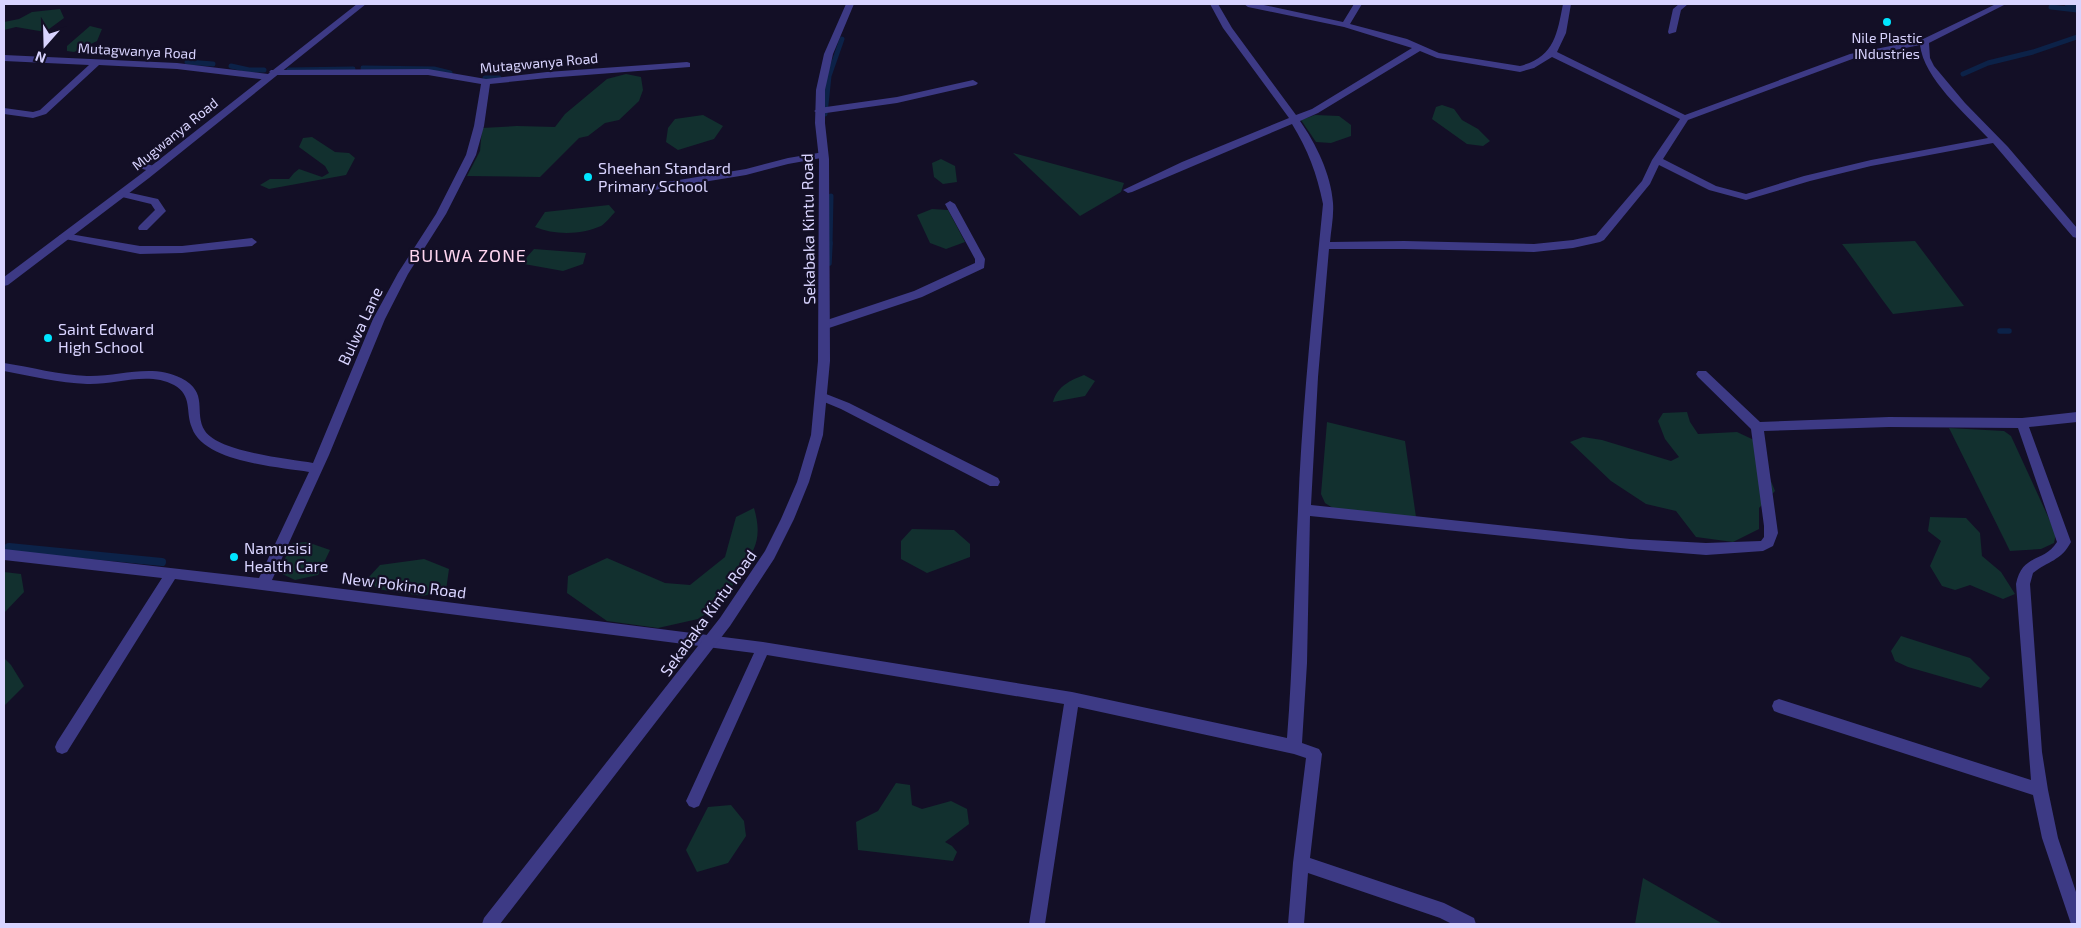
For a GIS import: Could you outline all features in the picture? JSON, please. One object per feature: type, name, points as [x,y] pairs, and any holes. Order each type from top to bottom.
[{"type":"street","name":"Mugwanya Road","points":[[4,282],[122,194],[271,74],[362,4]]},
{"type":"street","name":"Sekabaka Kintu Road","points":[[490,924],[710,642],[764,564],[792,514],[818,430],[821,396],[825,325],[824,155],[820,112],[824,71],[850,4]]},
{"type":"street","points":[[1214,4],[1228,29],[1294,120],[1310,147],[1325,178],[1328,204],[1312,377],[1304,510],[1300,663],[1294,747]]},
{"type":"street","points":[[1248,4],[1345,25],[1404,41],[1418,48],[1454,58],[1520,68],[1531,66],[1552,54],[1562,32],[1567,4]]},
{"type":"street","points":[[1345,25],[1358,4]]},
{"type":"street","points":[[1672,32],[1677,9],[1684,4]]},
{"type":"street","points":[[1324,246],[1404,245],[1534,248],[1585,242],[1600,238],[1646,182],[1657,160],[1685,118],[1853,56],[1924,42],[2002,4]]},
{"type":"street","points":[[1924,42],[1926,58],[1930,67],[1962,105],[1996,139],[2077,235]]},
{"type":"street","points":[[1128,190],[1294,120],[1336,99],[1418,48]]},
{"type":"street","points":[[1552,54],[1685,118]]},
{"type":"street","name":"Mutagwanya Road","points":[[4,58],[177,66],[271,74],[428,72],[486,82],[547,75],[688,66]]},
{"type":"street","points":[[4,111],[32,114],[42,112],[97,62]]},
{"type":"street","name":"Bulwa Lane","points":[[263,585],[316,468],[379,319],[403,273],[448,201],[471,155],[479,126],[486,82]]},
{"type":"street","points":[[820,112],[905,100],[973,83]]},
{"type":"street","points":[[1657,160],[1724,193],[1737,197],[1746,197],[1808,178],[1871,163],[1996,139]]},
{"type":"street","points":[[630,191],[746,172],[788,161],[824,155]]},
{"type":"street","points":[[135,164],[154,169]]},
{"type":"street","points":[[122,194],[154,201],[161,211],[143,228]]},
{"type":"street","points":[[825,325],[918,294],[980,265],[980,259],[950,204]]},
{"type":"street","points":[[64,236],[140,250],[189,249],[252,242]]},
{"type":"street","points":[[4,367],[87,380],[147,375],[177,381],[192,393],[195,401],[196,423],[201,436],[215,447],[279,462],[316,468]]},
{"type":"street","points":[[1304,510],[1630,544],[1706,549],[1763,546],[1769,543],[1772,537],[1757,426],[1702,374]]},
{"type":"street","points":[[821,396],[846,406],[994,482]]},
{"type":"street","points":[[1757,426],[1889,422],[2022,423],[2077,417]]},
{"type":"street","points":[[2022,423],[2064,542],[2061,550],[2054,556],[2031,566],[2024,574],[2035,752],[2040,790],[2050,838],[2077,918]]},
{"type":"street","name":"New Pokino Road","points":[[4,554],[172,573],[763,648],[1072,699],[1294,747],[1314,754],[1301,863]]},
{"type":"street","points":[[62,747],[172,573]]},
{"type":"street","points":[[694,801],[763,648]]},
{"type":"street","points":[[1037,924],[1072,699]]},
{"type":"street","points":[[1779,706],[2040,790]]},
{"type":"street","points":[[1296,924],[1301,863],[1444,911],[1468,924]]},
{"type":"green space","points":[[60,9],[64,18],[45,32],[16,27],[4,30],[4,22],[19,19],[32,12]]},
{"type":"green space","points":[[90,26],[102,29],[97,41],[74,52],[67,51],[67,46]]},
{"type":"green space","points":[[626,74],[641,77],[643,90],[639,101],[619,120],[605,123],[588,136],[579,138],[540,177],[467,176],[480,151],[482,128],[517,126],[555,127],[565,114],[607,79]]},
{"type":"green space","points":[[1442,105],[1454,109],[1462,120],[1478,129],[1490,141],[1483,146],[1467,144],[1432,119],[1436,107]]},
{"type":"green space","points":[[703,115],[723,126],[714,139],[678,150],[666,142],[668,128],[675,119]]},
{"type":"green space","points":[[1315,115],[1339,116],[1351,125],[1351,136],[1331,143],[1316,142],[1301,120]]},
{"type":"green space","points":[[312,137],[335,152],[349,153],[355,158],[346,175],[269,189],[260,185],[270,179],[289,179],[299,169],[322,177],[329,173],[325,166],[299,147],[303,138]]},
{"type":"green space","points":[[1013,153],[1124,183],[1121,192],[1080,216]]},
{"type":"green space","points":[[941,159],[955,166],[957,182],[943,184],[934,177],[932,163]]},
{"type":"green space","points":[[609,205],[615,212],[603,225],[593,229],[559,233],[535,227],[545,212]]},
{"type":"green space","points":[[932,209],[948,210],[965,242],[946,249],[930,243],[917,215]]},
{"type":"green space","points":[[1915,241],[1964,306],[1893,314],[1842,244]]},
{"type":"green space","points":[[534,249],[586,253],[583,264],[563,271],[524,264]]},
{"type":"green space","points":[[1084,375],[1095,381],[1085,396],[1053,402],[1061,388]]},
{"type":"green space","points":[[1687,412],[1690,422],[1698,434],[1737,432],[1754,440],[1775,491],[1759,508],[1759,529],[1733,542],[1696,537],[1676,511],[1646,504],[1611,481],[1570,442],[1583,437],[1602,440],[1671,461],[1679,457],[1665,439],[1658,421],[1663,413]]},
{"type":"green space","points":[[1327,422],[1405,441],[1416,517],[1336,510],[1325,503],[1321,494]]},
{"type":"green space","points":[[1949,428],[2004,431],[2011,436],[2056,534],[2054,543],[2041,549],[2010,551]]},
{"type":"green space","points":[[754,508],[757,524],[755,547],[738,575],[728,599],[698,619],[658,628],[607,621],[567,593],[568,576],[607,558],[665,583],[690,585],[725,557],[736,517]]},
{"type":"green space","points":[[1930,517],[1966,518],[1980,533],[1982,556],[2001,572],[2015,594],[2003,599],[1970,585],[1955,590],[1942,586],[1930,566],[1941,541],[1928,531]]},
{"type":"green space","points":[[912,529],[954,530],[970,544],[970,557],[927,573],[901,559],[901,541]]},
{"type":"green space","points":[[307,542],[330,550],[318,575],[295,580],[278,572],[293,543]]},
{"type":"green space","points":[[424,559],[449,569],[446,590],[423,596],[377,589],[369,577],[380,565]]},
{"type":"green space","points":[[4,572],[21,574],[24,592],[4,613]]},
{"type":"green space","points":[[1901,636],[1970,658],[1990,678],[1981,688],[1908,667],[1895,661],[1891,651]]},
{"type":"green space","points":[[4,658],[11,665],[24,686],[4,706]]},
{"type":"green space","points":[[896,783],[910,785],[912,805],[922,809],[951,801],[967,809],[969,824],[945,842],[957,852],[953,861],[858,850],[856,822],[878,811]]},
{"type":"green space","points":[[731,805],[744,821],[746,836],[728,863],[697,872],[686,850],[708,807]]},
{"type":"green space","points":[[1643,878],[1723,924],[1635,924]]},
{"type":"waterway","points":[[2067,4],[2077,7]]},
{"type":"waterway","points":[[2051,7],[2077,10]]},
{"type":"waterway","points":[[1963,74],[1988,63],[2033,52],[2077,37]]},
{"type":"waterway","points":[[825,114],[829,76],[842,39]]},
{"type":"waterway","points":[[187,62],[213,64]]},
{"type":"waterway","points":[[231,66],[249,70],[264,70]]},
{"type":"waterway","points":[[363,68],[434,69],[450,73]]},
{"type":"waterway","points":[[289,70],[353,69]]},
{"type":"waterway","points":[[485,78],[499,78]]},
{"type":"waterway","points":[[830,244],[831,196]]},
{"type":"waterway","points":[[829,263],[830,243]]},
{"type":"waterway","points":[[2000,331],[2009,331]]},
{"type":"waterway","points":[[4,547],[22,549]]},
{"type":"waterway","points":[[9,547],[162,562]]},
{"type":"place","name":"Nile Plastic INdustries","points":[[1887,22]]},
{"type":"place","name":"Sheehan Standard Primary School","points":[[588,177]]},
{"type":"place","name":"Saint Edward High School","points":[[48,338]]},
{"type":"place","name":"Namusisi Health Care","points":[[234,557]]},
{"type":"district","name":"BULWA ZONE","points":[[468,256]]}]
